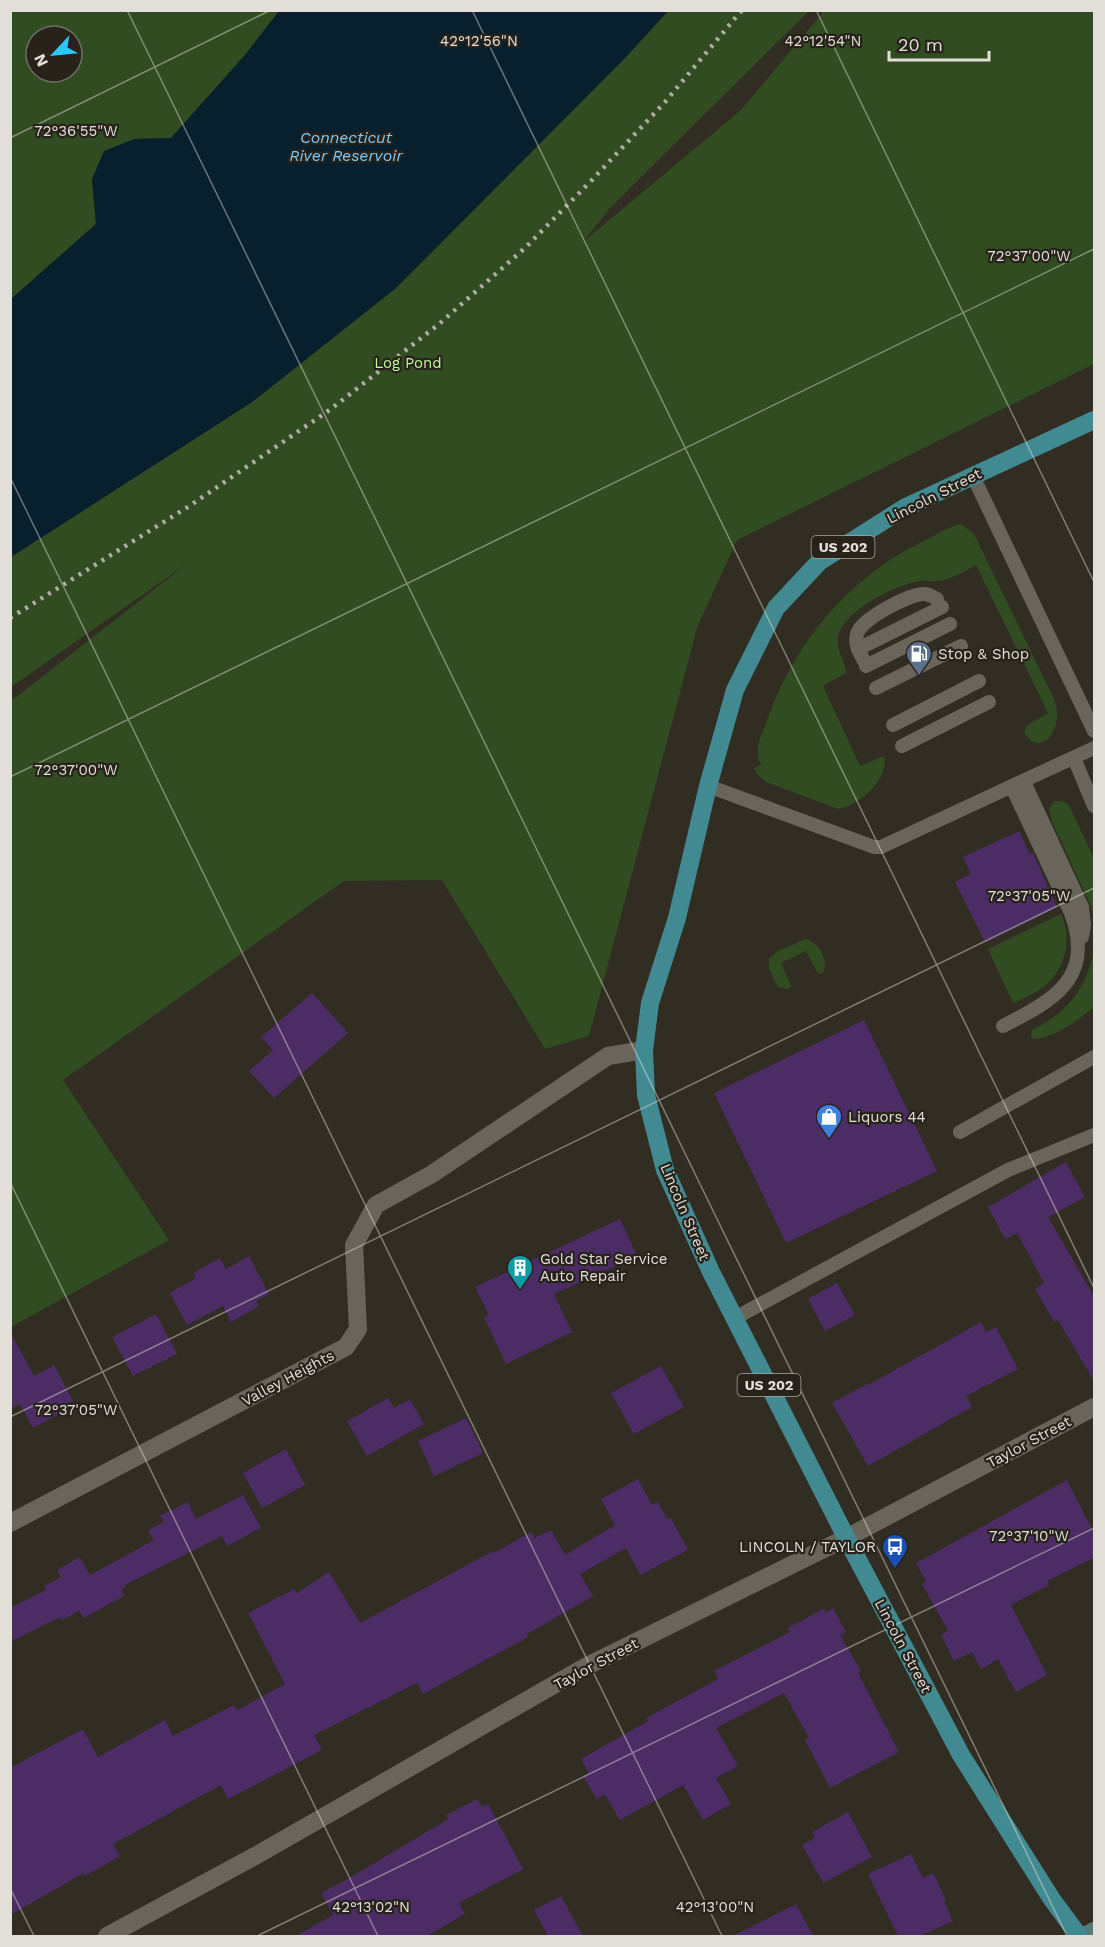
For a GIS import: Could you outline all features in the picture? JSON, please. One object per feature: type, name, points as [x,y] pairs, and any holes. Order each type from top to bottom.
[{"type":"main road","name":"Lincoln Street","points":[[1079,1936],[1051,1898],[961,1755],[846,1538],[711,1272],[665,1170],[646,1095],[644,1050],[650,1003],[676,918],[708,786],[735,690],[776,608],[819,562],[904,508],[1095,420]]},
{"type":"street","name":"Valley Heights","points":[[10,1523],[346,1347],[358,1329],[354,1245],[376,1205],[432,1174],[608,1056],[644,1050]]},
{"type":"street","name":"Taylor Street","points":[[107,1936],[257,1855],[585,1668],[846,1538],[1095,1407]]},
{"type":"street","points":[[1084,1936],[1095,1931]]},
{"type":"lane","points":[[973,476],[1095,732]]},
{"type":"lane","points":[[917,595],[930,595],[939,603],[863,659],[856,636],[859,628],[871,618],[917,595]]},
{"type":"lane","points":[[863,659],[950,624]]},
{"type":"lane","points":[[876,688],[962,646]]},
{"type":"lane","points":[[893,725],[979,681]]},
{"type":"lane","points":[[902,746],[989,702]]},
{"type":"lane","points":[[708,786],[874,847],[881,847],[1095,748]]},
{"type":"lane","points":[[1074,758],[1095,806]]},
{"type":"lane","points":[[1003,1026],[1040,1006],[1062,988],[1075,968],[1080,948],[1077,928],[1018,785]]},
{"type":"lane","points":[[960,1132],[1095,1057]]},
{"type":"lane","points":[[735,1318],[1008,1170],[1095,1136]]},
{"type":"green space","points":[[11,11],[279,11],[245,55],[171,138],[134,139],[92,179],[96,224],[11,299]]},
{"type":"green space","name":"Log Pond","points":[[668,11],[809,11],[610,208],[583,242],[741,110],[824,11],[1094,11],[1094,364],[737,540],[697,628],[589,1036],[545,1049],[442,880],[344,881],[63,1080],[169,1240],[11,1327],[11,701],[188,563],[11,687],[11,557],[252,402],[396,288],[625,58]]},
{"type":"green space","points":[[961,524],[976,538],[1054,699],[1057,720],[1050,737],[1038,743],[1031,740],[1024,732],[1026,726],[1048,713],[976,565],[944,580],[909,583],[884,594],[859,609],[842,627],[838,642],[846,673],[823,686],[860,766],[884,756],[885,764],[882,773],[871,790],[855,803],[838,809],[766,782],[754,768],[761,765],[758,753],[759,742],[779,690],[793,663],[828,614],[849,592],[897,556],[942,531]]},
{"type":"green space","points":[[1054,801],[1068,804],[1094,858],[1094,918],[1091,906],[1052,822],[1049,809]]},
{"type":"green space","points":[[1061,914],[1066,942],[1059,969],[1043,987],[1013,1003],[988,949]]},
{"type":"green space","points":[[805,939],[818,947],[821,952],[825,962],[824,972],[820,974],[817,972],[806,951],[781,963],[791,986],[788,989],[778,987],[769,969],[769,959],[776,952]]},
{"type":"green space","points":[[1094,951],[1094,1007],[1057,1032],[1033,1039],[1032,1030],[1060,1012],[1080,989]]},
{"type":"water","name":"Connecticut River Reservoir","points":[[279,11],[668,11],[625,58],[396,288],[252,402],[11,557],[11,299],[96,224],[92,179],[104,151],[134,139],[171,138],[245,55]]},
{"type":"building","points":[[1019,831],[1030,854],[1033,853],[1057,907],[985,942],[955,882],[971,874],[963,857]]},
{"type":"building","points":[[312,993],[348,1033],[274,1098],[249,1071],[273,1050],[261,1037]]},
{"type":"building","name":"Liquors 44","points":[[864,1020],[937,1171],[786,1243],[714,1093]]},
{"type":"building","points":[[1066,1162],[1085,1197],[1048,1217],[1095,1298],[1095,1383],[1058,1320],[1054,1322],[1035,1289],[1044,1283],[1017,1233],[1005,1239],[988,1207]]},
{"type":"building","name":"Gold Star Service Auto Repair","points":[[620,1219],[637,1256],[554,1294],[572,1332],[506,1364],[484,1317],[489,1315],[475,1287]]},
{"type":"building","points":[[249,1256],[269,1294],[256,1301],[259,1306],[231,1322],[223,1306],[187,1325],[170,1293],[196,1278],[193,1273],[220,1258],[226,1269]]},
{"type":"building","points":[[837,1283],[855,1315],[825,1331],[808,1299]]},
{"type":"building","points":[[156,1314],[177,1354],[133,1376],[112,1337]]},
{"type":"building","points":[[981,1322],[986,1332],[996,1327],[1018,1369],[966,1396],[972,1407],[868,1466],[832,1403]]},
{"type":"building","points":[[10,1332],[34,1376],[54,1365],[73,1401],[58,1409],[61,1413],[33,1428],[20,1404],[10,1409]]},
{"type":"building","points":[[661,1366],[684,1407],[634,1434],[611,1393]]},
{"type":"building","points":[[388,1398],[394,1408],[410,1399],[424,1424],[367,1456],[347,1421]]},
{"type":"building","points":[[466,1418],[483,1453],[434,1476],[418,1441]]},
{"type":"building","points":[[286,1449],[305,1485],[262,1508],[243,1473]]},
{"type":"building","points":[[638,1479],[652,1505],[658,1502],[667,1519],[671,1518],[688,1550],[640,1575],[626,1548],[580,1574],[593,1596],[527,1634],[528,1637],[423,1694],[417,1683],[314,1735],[322,1750],[228,1799],[221,1785],[113,1844],[120,1856],[85,1876],[84,1873],[10,1915],[10,1768],[83,1729],[98,1757],[165,1720],[173,1736],[234,1705],[237,1710],[285,1684],[248,1613],[294,1589],[297,1593],[329,1572],[360,1623],[531,1532],[535,1538],[551,1530],[565,1555],[615,1525],[601,1499]]},
{"type":"building","points":[[1067,1480],[1095,1535],[1095,1557],[1047,1581],[1049,1585],[1011,1605],[1047,1675],[1016,1692],[998,1659],[981,1669],[972,1652],[954,1661],[941,1635],[948,1631],[922,1584],[926,1581],[916,1563]]},
{"type":"building","points":[[243,1495],[261,1528],[227,1546],[222,1536],[125,1585],[126,1587],[121,1589],[124,1596],[84,1618],[79,1611],[62,1620],[60,1617],[10,1642],[10,1608],[46,1590],[44,1586],[61,1577],[57,1570],[80,1557],[90,1575],[154,1540],[148,1530],[164,1522],[160,1516],[188,1502],[196,1519]]},
{"type":"building","points":[[824,1608],[826,1612],[833,1608],[846,1632],[840,1635],[861,1671],[858,1673],[899,1752],[830,1788],[805,1740],[809,1738],[784,1693],[716,1728],[738,1766],[716,1778],[731,1804],[703,1820],[683,1785],[620,1820],[605,1795],[597,1799],[583,1776],[589,1773],[581,1759],[648,1721],[646,1718],[718,1679],[714,1671],[790,1632],[788,1628]]},
{"type":"building","points":[[477,1799],[482,1807],[488,1804],[523,1869],[459,1903],[465,1914],[427,1936],[296,1936],[333,1915],[321,1893],[448,1819],[446,1815]]},
{"type":"building","points":[[848,1812],[872,1857],[823,1883],[802,1845],[815,1838],[812,1832]]},
{"type":"building","points":[[911,1854],[923,1878],[933,1873],[953,1921],[920,1936],[898,1936],[868,1874]]},
{"type":"building","points":[[561,1896],[583,1936],[548,1936],[534,1910]]},
{"type":"building","points":[[796,1904],[813,1936],[733,1936]]},
{"type":"railway","points":[[10,618],[191,505],[331,409],[439,324],[525,248],[590,182],[665,102],[742,10]]},
{"type":"place","name":"Stop & Shop","points":[[919,677]]},
{"type":"place","name":"Liquors 44","points":[[829,1140]]},
{"type":"place","name":"Gold Star Service Auto Repair","points":[[520,1291]]},
{"type":"place","name":"LINCOLN / TAYLOR","points":[[895,1570]]}]
